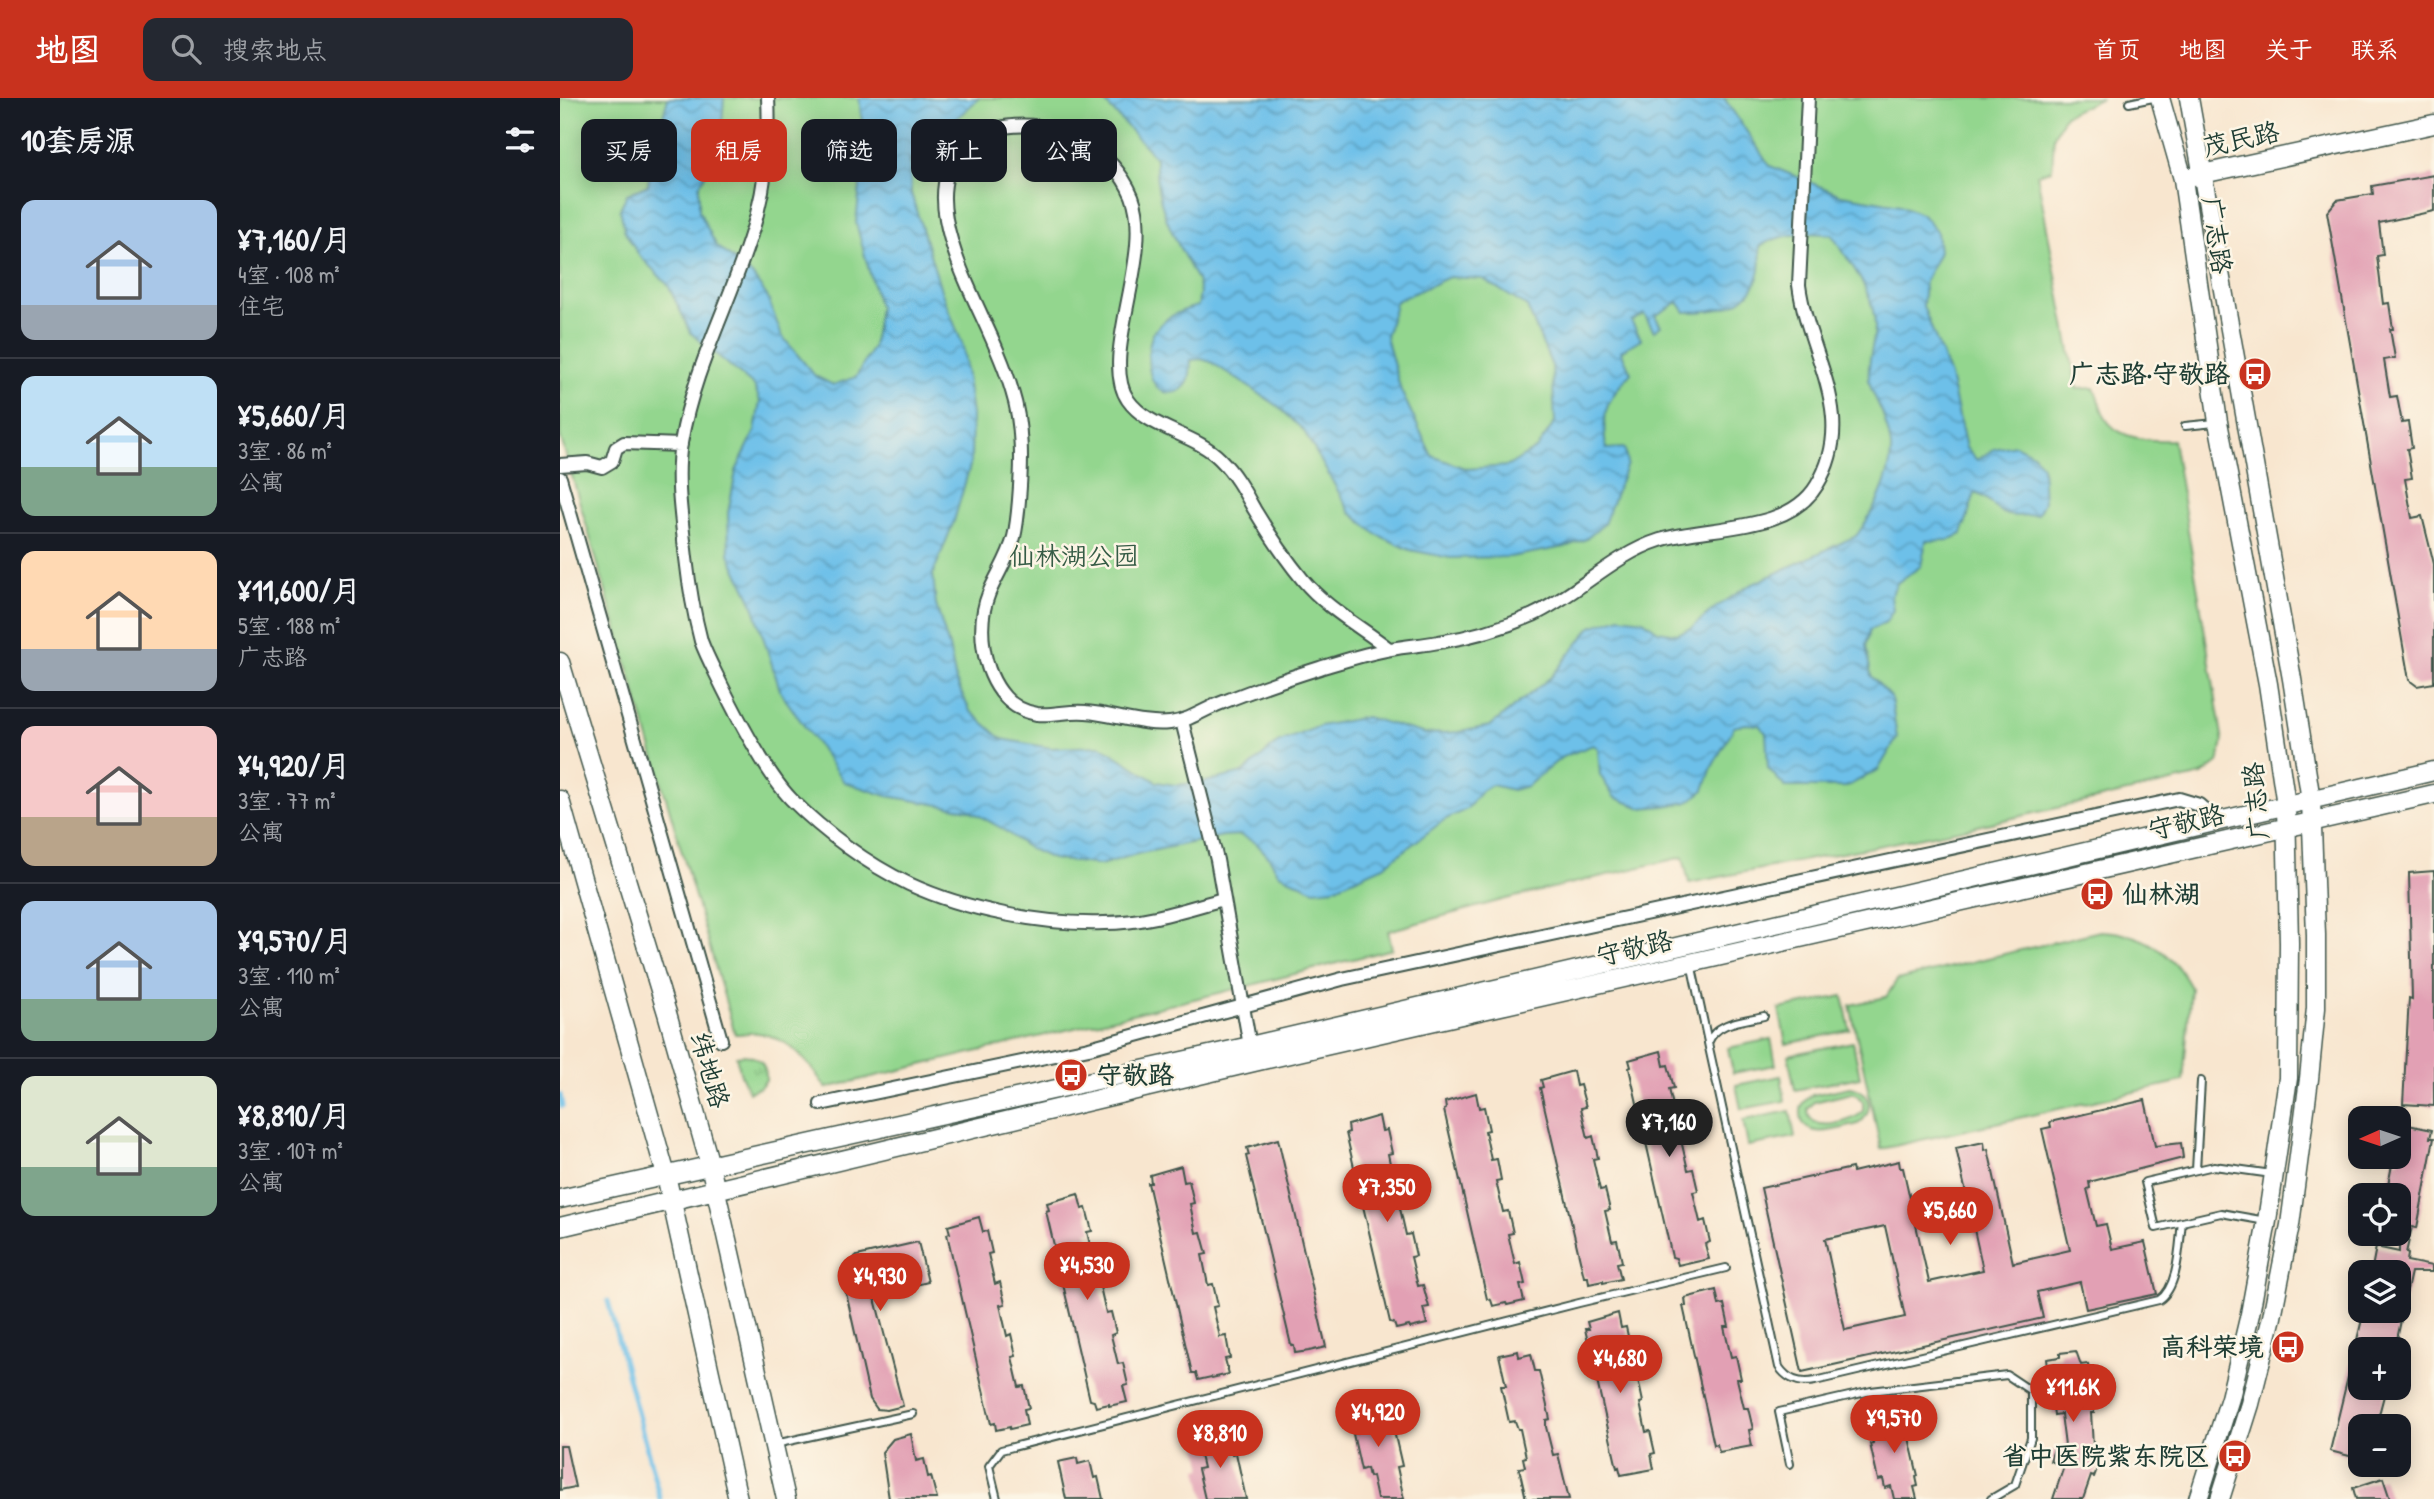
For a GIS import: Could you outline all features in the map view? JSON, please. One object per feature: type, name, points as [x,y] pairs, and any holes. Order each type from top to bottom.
[{"type":"main road","name":"广志路","points":[[2160,98],[2183,178],[2218,422],[2268,684],[2287,826],[2288,1078],[2250,1314],[2230,1398],[2198,1499]]},
{"type":"main road","name":"广志路","points":[[2189,98],[2287,652],[2311,800],[2312,822],[2316,1008],[2290,1225],[2272,1317],[2250,1404],[2220,1499]]},
{"type":"main road","name":"茂民路","points":[[2183,178],[2434,124]]},
{"type":"main road","name":"纬地路","points":[[562,674],[667,1013],[710,1165],[786,1499]]},
{"type":"main road","name":"守敬路","points":[[560,1199],[1250,1046],[2434,771]]},
{"type":"main road","name":"守敬路","points":[[560,1227],[1240,1065],[2434,794]]},
{"type":"main road","points":[[560,800],[666,1175],[738,1499]]},
{"type":"street","points":[[768,98],[764,177],[756,217],[702,360],[681,445],[681,511],[689,583],[702,643],[730,704],[763,760],[790,797],[864,858],[908,884],[948,898],[1030,918],[1103,924],[1168,915],[1223,899]]},
{"type":"street","points":[[1389,649],[1309,588],[1284,555],[1238,480],[1223,461],[1210,449],[1143,414],[1125,397],[1121,383],[1121,339],[1131,293],[1139,231],[1137,211],[1129,189],[1096,146],[1072,132],[1030,123],[990,128],[960,152],[950,169],[944,195],[946,220],[954,248],[1014,394],[1021,457],[1014,537],[986,600],[983,641],[987,663],[1006,698],[1020,709],[1033,714],[1074,711],[1161,724],[1182,721],[1263,687],[1389,649],[1446,642],[1494,631],[1571,595],[1633,551],[1664,539],[1765,520],[1800,504],[1814,491],[1824,471],[1832,444],[1835,413],[1830,389],[1802,311],[1799,285],[1808,98]]},
{"type":"street","points":[[560,465],[587,463],[602,467],[612,461],[616,448],[624,443],[681,445]]},
{"type":"street","points":[[560,478],[720,1040]]},
{"type":"street","points":[[1182,721],[1217,860],[1250,1046]]},
{"type":"street","points":[[821,1104],[1089,1048],[1342,979],[2179,799],[2199,805],[2217,821]]},
{"type":"lane","points":[[2129,103],[2153,98]]},
{"type":"lane","points":[[2185,426],[2218,422]]},
{"type":"lane","points":[[1690,962],[1779,1367],[1793,1380],[1807,1383],[2159,1300],[2173,1283],[2182,1222]]},
{"type":"lane","points":[[1708,1044],[1722,1026],[1764,1016]]},
{"type":"lane","points":[[2196,1170],[2201,1081]]},
{"type":"lane","points":[[2267,1221],[2221,1213],[2156,1228],[2145,1182],[2214,1166],[2274,1174]]},
{"type":"lane","points":[[997,1499],[989,1466],[1001,1450],[1726,1268]]},
{"type":"lane","points":[[1790,1464],[1779,1412],[1871,1391],[2007,1375],[2031,1391],[2031,1438],[2015,1485],[1991,1499]]},
{"type":"lane","points":[[773,1445],[913,1414]]},
{"type":"green space","name":"仙林湖公园","points":[[560,98],[2102,98],[2065,115],[2054,136],[2052,170],[2037,174],[2077,389],[2094,388],[2106,419],[2119,431],[2136,438],[2173,440],[2223,742],[2218,763],[2202,775],[1969,828],[1689,883],[1683,857],[1502,900],[1388,931],[1392,949],[826,1088],[806,1061],[779,1040],[758,1033],[735,1034],[560,435]]},
{"type":"green space","points":[[2100,931],[2129,935],[2154,946],[2175,964],[2191,988],[2183,1081],[1881,1149],[1850,1005],[1886,997],[1897,980]]},
{"type":"green space","points":[[1843,996],[1850,1030],[1786,1044],[1779,1009]]},
{"type":"green space","points":[[1771,1039],[1776,1065],[1733,1073],[1728,1048]]},
{"type":"green space","points":[[1853,1042],[1860,1077],[1795,1090],[1788,1055]]},
{"type":"green space","points":[[743,1055],[761,1062],[766,1074],[766,1080],[760,1087],[749,1092],[736,1056]]},
{"type":"green space","points":[[1781,1076],[1785,1101],[1741,1109],[1736,1085]]},
{"type":"green space","points":[[1850,1087],[1857,1089],[1868,1102],[1867,1114],[1858,1124],[1815,1131],[1803,1123],[1801,1114],[1801,1108],[1812,1095]],"holes":[[[1852,1093],[1863,1102],[1863,1111],[1851,1119],[1823,1124],[1810,1117],[1808,1109],[1814,1102]]]},
{"type":"green space","points":[[1790,1111],[1795,1137],[1748,1146],[1743,1120]]},
{"type":"water","points":[[668,98],[724,98],[722,119],[691,119],[691,182],[701,182],[699,211],[716,245],[752,275],[767,296],[782,336],[815,376],[833,385],[856,377],[873,347],[879,307],[856,223],[860,182],[897,182],[897,119],[862,119],[859,98],[979,98],[956,119],[911,119],[911,193],[942,293],[963,346],[972,415],[971,462],[954,521],[933,574],[936,605],[956,681],[970,711],[1002,739],[1051,748],[1101,746],[1157,782],[1175,785],[1205,782],[1243,773],[1277,743],[1320,726],[1366,717],[1426,734],[1459,732],[1490,726],[1551,677],[1591,627],[1620,617],[1643,620],[1658,631],[1677,634],[1692,628],[1712,610],[1748,586],[1856,536],[1884,485],[1891,448],[1883,415],[1869,380],[1875,327],[1874,314],[1866,290],[1832,235],[1814,233],[1786,236],[1760,246],[1761,264],[1754,285],[1748,294],[1730,306],[1685,312],[1678,302],[1655,316],[1661,326],[1654,331],[1644,314],[1631,321],[1641,339],[1621,351],[1631,373],[1611,399],[1604,425],[1606,449],[1625,448],[1627,464],[1604,524],[1586,539],[1565,547],[1510,557],[1450,558],[1410,550],[1376,534],[1350,512],[1304,431],[1278,406],[1211,362],[1201,359],[1191,360],[1188,382],[1176,392],[1166,392],[1158,388],[1153,381],[1148,362],[1153,334],[1167,319],[1198,306],[1200,293],[1197,280],[1162,207],[1158,192],[1156,158],[1101,98],[1724,98],[1770,166],[1841,195],[1900,205],[1923,215],[1937,232],[1939,252],[1925,281],[1923,306],[1950,376],[1966,448],[1977,460],[1994,449],[2015,445],[2033,454],[2042,466],[2044,502],[2038,514],[2007,515],[1975,493],[1962,534],[1949,540],[1926,541],[1921,566],[1897,583],[1891,596],[1893,610],[1886,622],[1870,630],[1866,645],[1871,676],[1891,697],[1897,738],[1878,770],[1846,787],[1785,787],[1768,768],[1766,733],[1759,725],[1746,724],[1734,727],[1712,767],[1704,790],[1688,802],[1641,808],[1614,797],[1600,775],[1598,748],[1593,745],[1562,757],[1527,786],[1512,790],[1492,785],[1482,790],[1467,809],[1444,820],[1384,866],[1334,888],[1314,890],[1279,874],[1256,843],[1240,835],[1223,836],[1137,854],[1100,865],[1052,859],[1028,848],[1001,828],[969,810],[887,796],[844,782],[781,693],[752,602],[729,554],[728,513],[736,471],[755,431],[760,401],[754,386],[691,333],[668,285],[639,255],[625,232],[620,209],[627,194],[648,185],[648,182],[677,182],[677,119],[662,119]],"holes":[[[1449,277],[1483,279],[1527,307],[1552,366],[1555,422],[1537,448],[1508,466],[1467,469],[1432,456],[1401,391],[1386,337],[1396,301]]]},
{"type":"building","points":[[2434,175],[2434,211],[2379,223],[2383,255],[2377,256],[2383,304],[2389,303],[2393,329],[2390,329],[2395,358],[2384,360],[2390,397],[2397,396],[2402,423],[2408,422],[2412,448],[2407,449],[2412,478],[2405,479],[2412,518],[2422,516],[2434,564],[2434,683],[2417,686],[2409,680],[2327,212],[2337,200],[2373,194],[2372,186]]},
{"type":"building","points":[[2434,871],[2434,1106],[2403,1104],[2409,998],[2412,999],[2409,873]]},
{"type":"building","points":[[1661,1051],[1664,1066],[1668,1065],[1674,1088],[1669,1089],[1676,1118],[1681,1117],[1686,1138],[1681,1140],[1688,1170],[1693,1169],[1698,1191],[1693,1192],[1700,1222],[1705,1220],[1710,1242],[1705,1244],[1709,1259],[1678,1265],[1676,1258],[1672,1257],[1629,1068],[1629,1060]]},
{"type":"building","points":[[1573,1071],[1576,1086],[1580,1085],[1586,1107],[1581,1108],[1588,1138],[1593,1136],[1598,1158],[1593,1159],[1600,1190],[1605,1189],[1610,1210],[1605,1211],[1612,1241],[1617,1240],[1622,1262],[1617,1263],[1621,1279],[1603,1283],[1589,1284],[1588,1277],[1584,1277],[1540,1088],[1543,1087],[1541,1080]]},
{"type":"building","points":[[1476,1093],[1479,1108],[1484,1107],[1489,1130],[1485,1131],[1491,1160],[1497,1159],[1501,1180],[1496,1181],[1503,1212],[1508,1211],[1513,1233],[1508,1234],[1515,1264],[1520,1262],[1525,1284],[1520,1285],[1524,1301],[1507,1305],[1493,1306],[1491,1300],[1487,1299],[1444,1110],[1445,1102]]},
{"type":"building","points":[[2145,1100],[2155,1146],[2181,1143],[2183,1158],[2089,1182],[2090,1188],[2087,1189],[2096,1226],[2106,1224],[2112,1249],[2145,1242],[2157,1294],[2086,1309],[2080,1282],[2037,1292],[2043,1318],[1802,1372],[1761,1188],[1852,1168],[1853,1172],[1899,1161],[1900,1168],[1903,1168],[1929,1282],[1983,1270],[1956,1148],[1984,1142],[1985,1150],[1988,1149],[2013,1263],[2070,1250],[2042,1129],[2051,1127],[2050,1122]],"holes":[[[1885,1226],[1905,1317],[1845,1330],[1825,1239]]]},
{"type":"building","points":[[1379,1116],[1382,1131],[1387,1130],[1392,1153],[1388,1154],[1394,1183],[1399,1182],[1404,1203],[1399,1204],[1406,1235],[1411,1234],[1416,1256],[1411,1257],[1418,1286],[1423,1285],[1429,1307],[1423,1308],[1427,1324],[1410,1328],[1396,1329],[1394,1323],[1390,1322],[1346,1133],[1349,1132],[1348,1125]]},
{"type":"building","points":[[2412,1126],[2432,1130],[2430,1138],[2434,1138],[2417,1228],[2412,1227],[2411,1231],[2411,1183],[2388,1183],[2391,1169],[2412,1169]]},
{"type":"building","points":[[1278,1139],[1326,1347],[1295,1353],[1246,1156],[1249,1155],[1247,1148]]},
{"type":"building","points":[[1181,1166],[1184,1182],[1189,1181],[1194,1203],[1190,1204],[1196,1233],[1201,1232],[1207,1254],[1202,1255],[1208,1285],[1213,1284],[1218,1306],[1213,1307],[1220,1337],[1226,1336],[1230,1358],[1225,1359],[1229,1374],[1198,1380],[1196,1373],[1192,1373],[1148,1183],[1151,1183],[1150,1175]]},
{"type":"building","points":[[1078,1194],[1082,1209],[1086,1208],[1092,1231],[1087,1232],[1094,1261],[1099,1260],[1104,1281],[1099,1282],[1106,1313],[1111,1312],[1116,1333],[1111,1335],[1118,1364],[1123,1363],[1128,1385],[1123,1386],[1127,1402],[1109,1406],[1096,1407],[1094,1401],[1090,1400],[1046,1211],[1049,1210],[1047,1203]]},
{"type":"building","points":[[979,1217],[983,1232],[987,1231],[992,1253],[988,1254],[995,1284],[1000,1282],[1005,1304],[1000,1305],[1007,1336],[1011,1334],[1016,1356],[1012,1357],[1019,1387],[1024,1386],[1029,1408],[1024,1409],[1027,1425],[1010,1429],[996,1430],[995,1423],[991,1424],[947,1234],[950,1233],[948,1226]]},
{"type":"building","points":[[918,1242],[928,1282],[874,1295],[903,1406],[887,1410],[877,1409],[870,1399],[842,1275],[846,1266],[857,1256]]},
{"type":"building","points":[[2399,1246],[2408,1246],[2407,1260],[2374,1260],[2376,1247],[2399,1252]]},
{"type":"building","points":[[2411,1262],[2432,1266],[2432,1272],[2411,1272]]},
{"type":"building","points":[[1716,1290],[1719,1305],[1724,1304],[1729,1327],[1724,1327],[1731,1357],[1736,1356],[1741,1379],[1737,1379],[1744,1408],[1748,1408],[1753,1429],[1749,1430],[1752,1446],[1719,1452],[1717,1444],[1714,1445],[1683,1306],[1686,1306],[1685,1298]]},
{"type":"building","points":[[1618,1313],[1621,1328],[1626,1327],[1631,1350],[1626,1351],[1633,1380],[1638,1379],[1646,1432],[1650,1431],[1655,1453],[1651,1454],[1654,1469],[1621,1475],[1619,1467],[1617,1468],[1585,1329],[1589,1329],[1587,1322]]},
{"type":"building","points":[[2361,1323],[2400,1323],[2398,1337],[2358,1337]]},
{"type":"building","points":[[1518,1351],[1519,1357],[1531,1354],[1535,1371],[1539,1371],[1550,1419],[1546,1420],[1546,1427],[1553,1455],[1558,1454],[1569,1499],[1526,1499],[1519,1468],[1525,1467],[1523,1458],[1526,1457],[1520,1429],[1515,1421],[1509,1422],[1501,1386],[1506,1386],[1499,1355]]},
{"type":"building","points":[[2076,1351],[2081,1365],[2088,1364],[2094,1413],[2091,1413],[2093,1446],[2088,1459],[2096,1462],[2095,1465],[2098,1466],[2094,1477],[2091,1476],[2083,1499],[2053,1499],[2064,1466],[2050,1461],[2054,1449],[2066,1454],[2061,1414],[2054,1415],[2047,1359],[2060,1357],[2060,1353]]},
{"type":"building","points":[[2348,1377],[2348,1400],[2383,1400],[2379,1414],[2348,1414],[2348,1456],[2330,1451]]},
{"type":"building","points":[[1370,1399],[1371,1405],[1383,1402],[1387,1419],[1391,1418],[1402,1466],[1397,1467],[1404,1499],[1377,1499],[1372,1476],[1369,1477],[1367,1468],[1361,1470],[1353,1434],[1357,1433],[1351,1403]]},
{"type":"building","points":[[1895,1405],[1899,1422],[1903,1421],[1905,1430],[1907,1429],[1918,1476],[1918,1486],[1914,1487],[1917,1499],[1894,1499],[1891,1486],[1885,1488],[1883,1479],[1878,1480],[1870,1444],[1873,1443],[1872,1433],[1879,1431],[1874,1410]]},
{"type":"building","points":[[911,1434],[916,1461],[924,1459],[937,1499],[889,1499],[882,1452],[893,1439]]},
{"type":"building","points":[[1215,1434],[1216,1439],[1228,1437],[1232,1454],[1236,1453],[1246,1499],[1205,1499],[1198,1469],[1203,1468],[1196,1438]]},
{"type":"building","points":[[560,1446],[566,1446],[575,1487],[560,1490]]},
{"type":"building","points":[[1077,1458],[1078,1464],[1090,1461],[1094,1478],[1098,1477],[1103,1499],[1066,1499],[1058,1462]]},
{"type":"building","points":[[2383,1478],[2390,1499],[2356,1499],[2353,1488]]},
{"type":"waterway","points":[[560,1095],[562,1106]]},
{"type":"waterway","points":[[608,1301],[660,1499]]},
{"type":"place","name":"广志路·守敬路","points":[[2255,374]]},
{"type":"place","name":"仙林湖","points":[[2097,894]]},
{"type":"place","name":"守敬路","points":[[1071,1075]]},
{"type":"place","name":"高科荣境","points":[[2288,1347]]},
{"type":"place","name":"省中医院紫东院区","points":[[2235,1456]]}]
